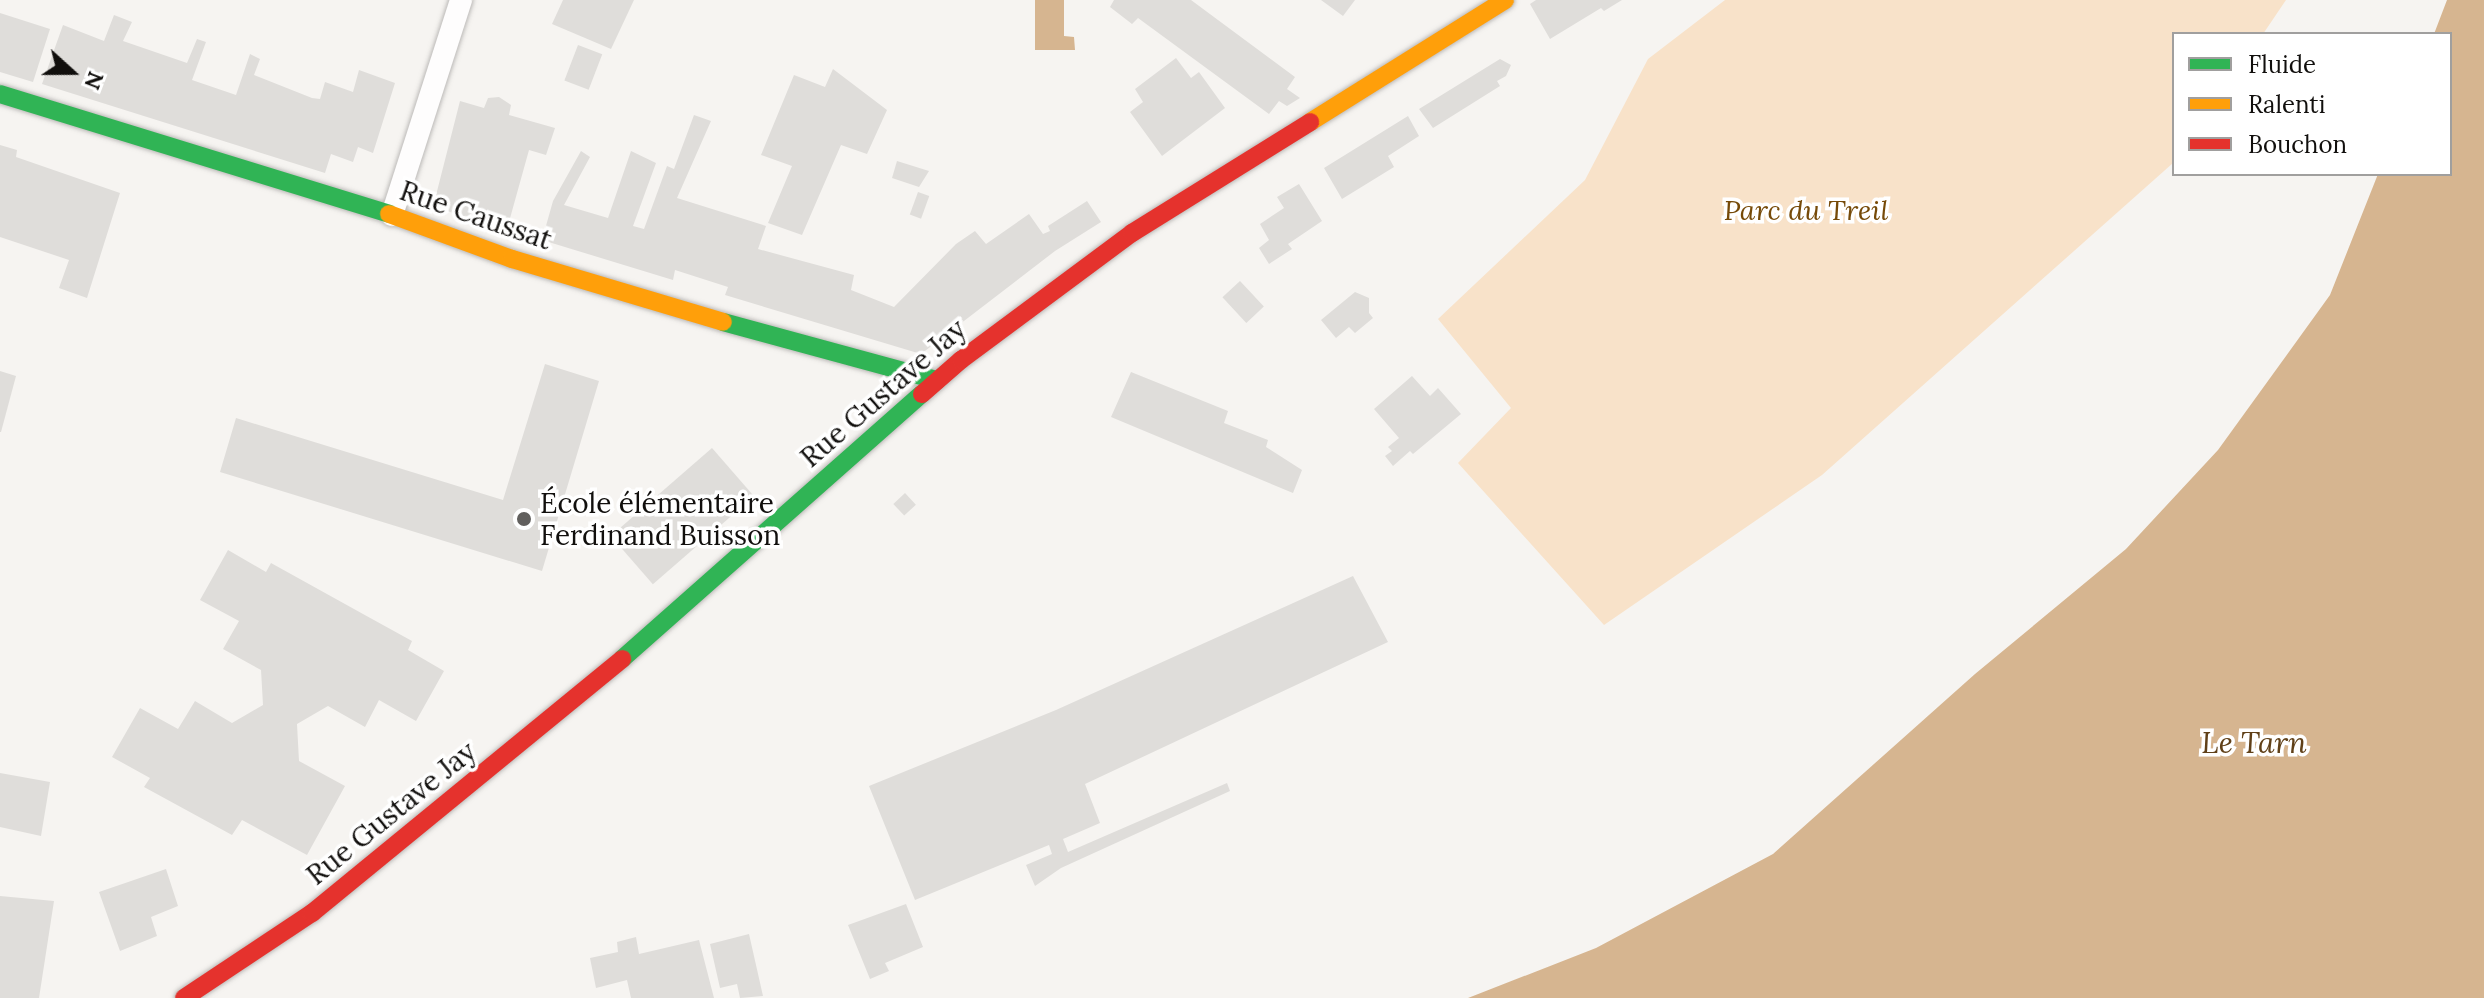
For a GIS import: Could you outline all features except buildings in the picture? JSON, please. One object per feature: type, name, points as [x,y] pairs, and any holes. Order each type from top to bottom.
[{"type":"street","name":"Rue Gustave Jay","points":[[184,998],[312,913],[587,690],[937,380],[1132,233],[1505,0]]},
{"type":"street","name":"Rue Caussat","points":[[0,94],[392,215],[512,259],[817,350],[937,380]]},
{"type":"lane","points":[[392,215],[461,0]]},
{"type":"green space","name":"Parc du Treil","points":[[1725,0],[2286,0],[2264,32],[2172,32],[2172,164],[1822,475],[1604,625],[1458,463],[1511,408],[1438,319],[1585,180],[1648,59]]},
{"type":"water","points":[[1035,0],[1064,0],[1064,36],[1074,37],[1075,50],[1035,50]]},
{"type":"water","name":"Le Tarn","points":[[2447,0],[2484,0],[2484,998],[1468,998],[1596,948],[1773,854],[1975,674],[2126,549],[2218,450],[2330,295],[2377,176],[2452,176],[2452,32],[2435,32]]},
{"type":"traffic: fast","points":[[0,94],[389,214]]},
{"type":"traffic: fast","points":[[723,322],[937,380]]},
{"type":"traffic: fast","points":[[622,659],[922,394]]},
{"type":"traffic: slow","points":[[1310,122],[1505,0]]},
{"type":"traffic: slow","points":[[389,214],[512,259],[723,322]]},
{"type":"traffic: jam","points":[[922,394],[961,360],[1132,233],[1310,122]]},
{"type":"traffic: jam","points":[[184,998],[312,913],[622,659]]},
{"type":"place","name":"École élémentaire Ferdinand Buisson","points":[[524,519]]}]
